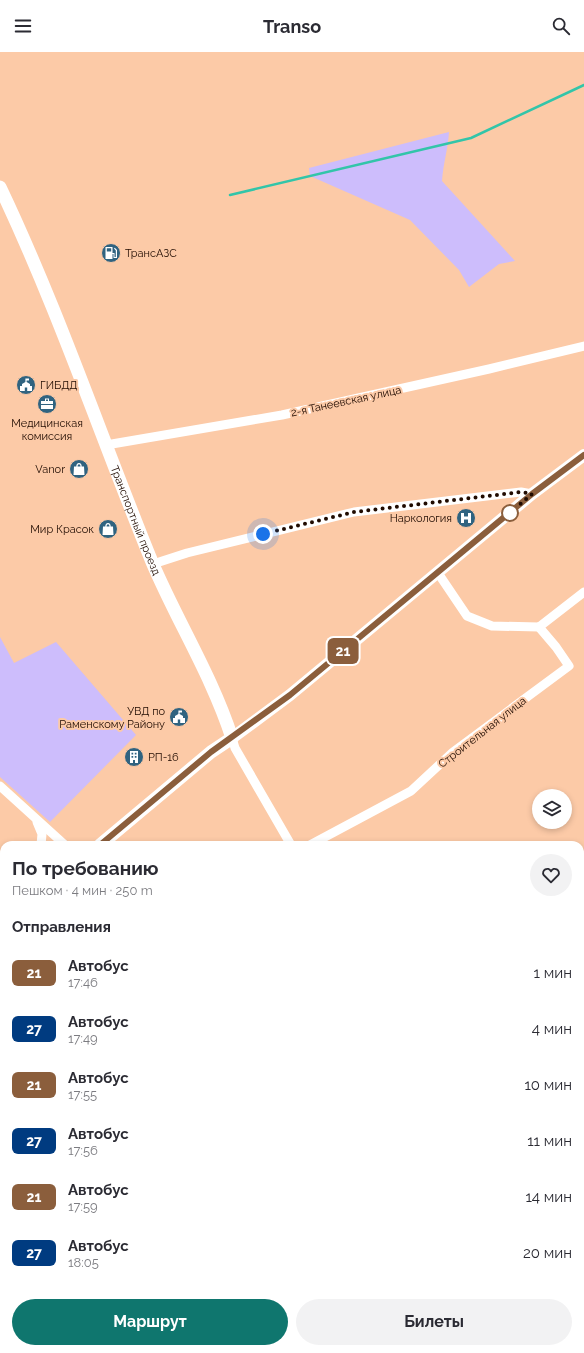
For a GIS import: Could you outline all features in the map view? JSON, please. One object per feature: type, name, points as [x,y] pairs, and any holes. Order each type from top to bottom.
[{"type":"main road","name":"Транспортный проезд","points":[[0,187],[62,332],[153,564],[220,702],[232,738]]},
{"type":"main road","points":[[105,841],[211,752],[232,738]]},
{"type":"street","name":"2-я Танеевская улица","points":[[106,445],[282,414],[489,369],[584,346]]},
{"type":"street","points":[[232,738],[290,695],[532,494],[584,454]]},
{"type":"street","points":[[153,564],[187,553],[354,512],[521,492],[532,494]]},
{"type":"street","points":[[438,573],[467,616],[492,626],[539,627],[584,592]]},
{"type":"street","name":"Строительная улица","points":[[317,841],[411,791],[453,752],[569,666],[556,647],[539,627]]},
{"type":"street","name":"Транспортный проезд","points":[[232,738],[235,748],[289,841]]},
{"type":"street","points":[[0,786],[61,841]]},
{"type":"street","points":[[32,814],[40,826],[42,834],[41,841]]},
{"type":"shaded area","points":[[449,132],[442,181],[515,261],[499,264],[469,287],[459,270],[410,220],[310,176],[309,168]]},
{"type":"shaded area","points":[[0,637],[14,663],[56,642],[136,735],[50,822],[0,777]]},
{"type":"waterway","points":[[230,195],[471,138],[584,85]]},
{"type":"bus line","name":"21","points":[[105,841],[211,752],[269,712],[532,494],[584,455]]},
{"type":"place","name":"ТрансАЗС","points":[[111,253]]},
{"type":"place","name":"ГИБДД","points":[[26,385]]},
{"type":"place","name":"Медицинская комиссия","points":[[47,404]]},
{"type":"place","name":"Vanor","points":[[79,469]]},
{"type":"place","name":"Наркология","points":[[466,518]]},
{"type":"place","name":"Мир Красок","points":[[108,529]]},
{"type":"place","name":"УВД по Раменскому Району","points":[[179,717]]},
{"type":"place","name":"РП-16","points":[[134,757]]},
{"type":"route","points":[[263,534],[354,512],[521,492],[532,494],[510,513]]}]
